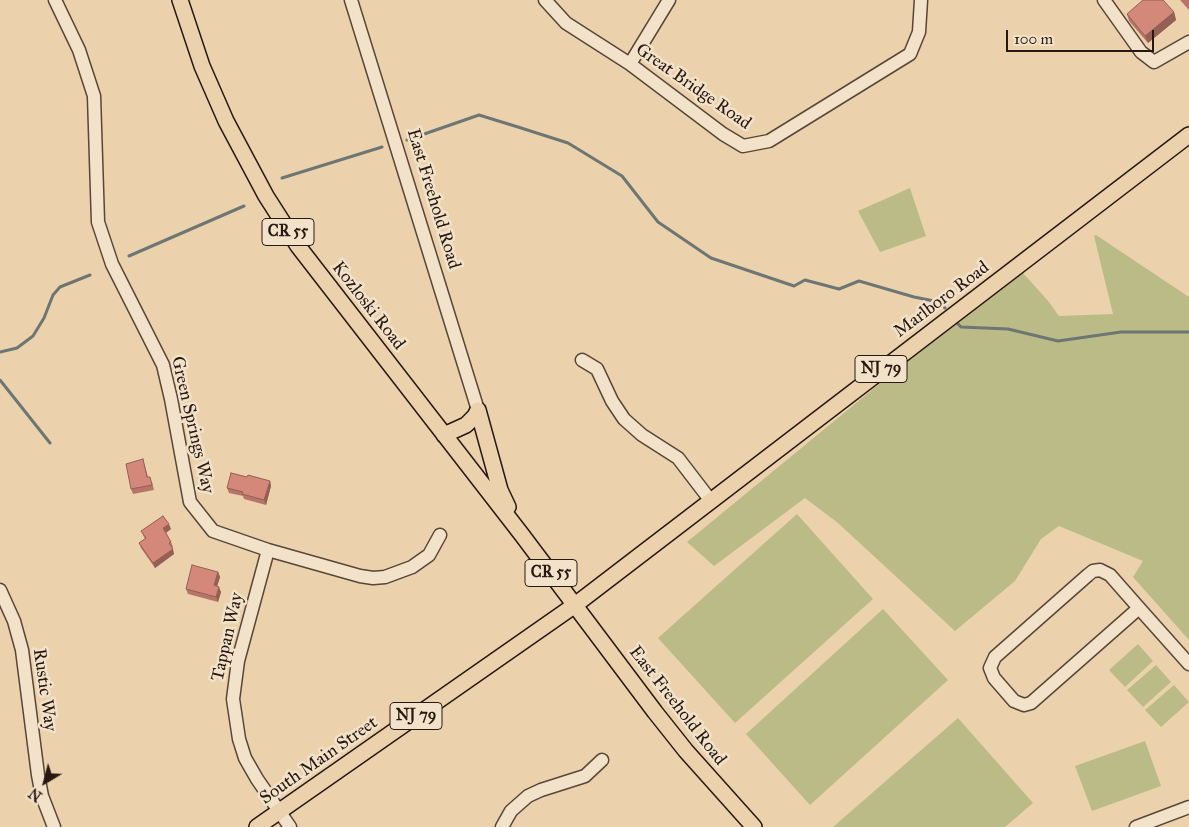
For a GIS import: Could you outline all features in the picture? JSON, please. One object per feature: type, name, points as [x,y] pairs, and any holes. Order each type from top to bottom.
[{"type":"main road","name":"Kozloski Road","points":[[180,0],[202,66],[226,121],[266,196],[298,246],[574,605]]},
{"type":"main road","name":"Marlboro Road","points":[[574,605],[1189,135]]},
{"type":"main road","points":[[444,436],[466,425],[476,416],[478,410]]},
{"type":"main road","points":[[478,410],[500,490],[522,535]]},
{"type":"main road","name":"South Main Street","points":[[257,827],[574,605]]},
{"type":"main road","name":"East Freehold Road","points":[[574,605],[686,752],[754,827]]},
{"type":"street","name":"Green Springs Way","points":[[55,0],[79,50],[94,96],[98,222],[112,264],[163,366],[190,502],[213,531],[268,550],[360,576],[385,578],[412,567],[429,556],[440,535]]},
{"type":"street","name":"East Freehold Road","points":[[351,0],[478,410]]},
{"type":"street","name":"Great Bridge Road","points":[[545,0],[566,23],[630,64],[723,134],[743,146],[769,141],[910,54],[919,32],[922,0]]},
{"type":"street","points":[[630,64],[669,0]]},
{"type":"street","points":[[1104,0],[1142,52],[1154,62],[1189,42]]},
{"type":"street","points":[[582,360],[597,369],[612,401],[624,419],[642,435],[678,458],[711,501]]},
{"type":"street","name":"Tappan Way","points":[[268,550],[238,661],[233,699],[239,739],[246,758],[257,780],[290,827]]},
{"type":"street","points":[[1139,608],[1031,704],[1024,705],[1014,701],[994,678],[990,668],[995,657],[1093,572],[1100,570],[1110,575],[1189,664]]},
{"type":"street","name":"Rustic Way","points":[[0,590],[14,621],[22,650],[38,775],[42,796],[54,827]]},
{"type":"street","points":[[502,827],[511,811],[528,796],[585,776],[602,760]]},
{"type":"street","points":[[1136,827],[1189,807]]},
{"type":"green space","points":[[910,188],[926,236],[880,252],[858,211]]},
{"type":"green space","points":[[1096,235],[1189,297],[1189,640],[1133,577],[1143,561],[1059,526],[1041,539],[1015,581],[955,631],[838,523],[805,498],[714,566],[687,542],[889,376],[1023,273],[1059,316],[1113,314],[1094,236]]},
{"type":"green space","points":[[797,514],[873,599],[735,723],[658,638]]},
{"type":"green space","points":[[883,609],[948,680],[810,805],[746,734]]},
{"type":"green space","points":[[1138,644],[1153,661],[1125,687],[1109,670]]},
{"type":"green space","points":[[1156,665],[1171,682],[1143,707],[1127,690]]},
{"type":"green space","points":[[1174,685],[1189,702],[1161,727],[1145,710]]},
{"type":"green space","points":[[958,718],[1033,803],[1005,827],[833,827]]},
{"type":"green space","points":[[1145,741],[1161,786],[1092,811],[1075,766]]},
{"type":"building","points":[[1143,0],[1163,0],[1174,12],[1145,36],[1127,14]]},
{"type":"building","points":[[143,459],[147,477],[150,477],[152,485],[131,489],[126,464]]},
{"type":"building","points":[[231,473],[270,481],[264,500],[227,488]]},
{"type":"building","points":[[163,516],[169,524],[163,528],[173,549],[153,563],[139,543],[146,538],[141,531]]},
{"type":"building","points":[[192,565],[218,572],[214,585],[219,587],[216,597],[186,589]]},
{"type":"waterway","points":[[407,140],[479,115],[518,127],[568,143],[622,176],[658,222],[711,258],[794,286],[805,280],[839,289],[859,281],[914,297],[939,302],[945,308]]},
{"type":"waterway","points":[[282,178],[382,147]]},
{"type":"waterway","points":[[129,256],[244,206]]},
{"type":"waterway","points":[[0,352],[17,348],[33,336],[44,318],[53,295],[60,287],[90,275]]},
{"type":"waterway","points":[[958,324],[961,327],[1008,329],[1058,341],[1121,332],[1189,332]]},
{"type":"waterway","points":[[0,380],[50,443]]}]
